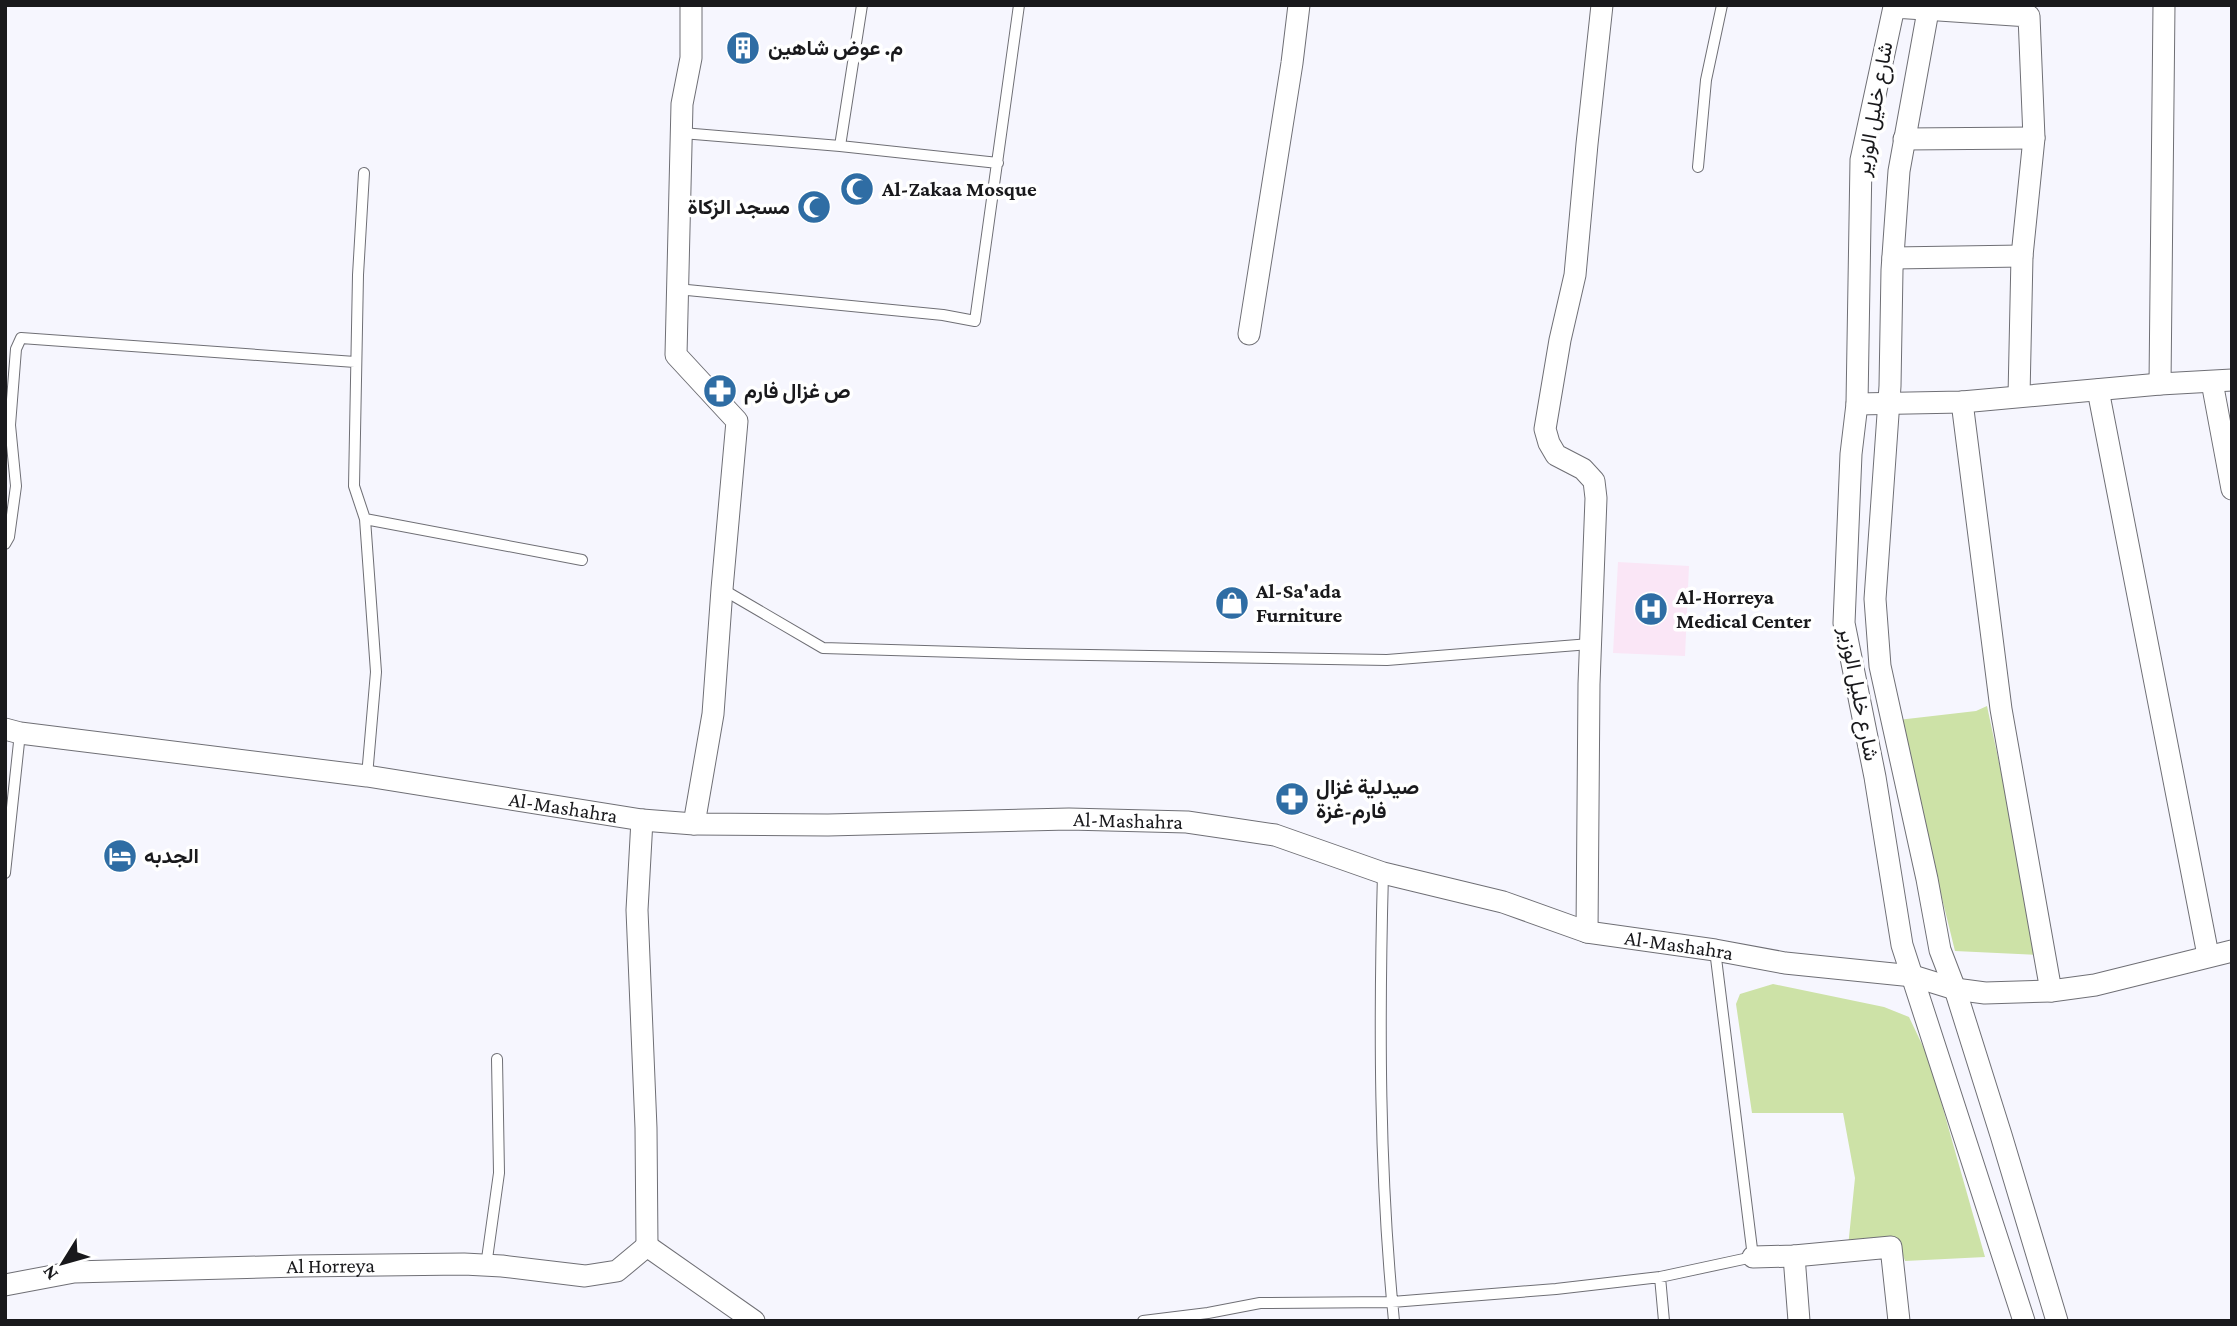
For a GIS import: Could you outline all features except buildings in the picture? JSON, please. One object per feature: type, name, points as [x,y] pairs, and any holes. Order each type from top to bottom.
[{"type":"street","points":[[691,5],[691,58],[682,104],[679,173],[676,355],[737,421],[713,714],[694,824]]},
{"type":"street","points":[[1249,334],[1299,5]]},
{"type":"street","points":[[1587,932],[1590,644],[1596,498],[1594,481],[1583,469],[1556,454],[1545,429],[1560,340],[1575,275],[1602,5]]},
{"type":"street","points":[[2160,384],[2164,5]]},
{"type":"street","name":"شارع خليل الوزير","points":[[2024,1321],[1902,945],[1875,777],[1844,623],[1851,454],[1857,404],[1861,160],[1894,8],[1928,11],[1899,171],[1888,405],[1875,599],[1880,666],[1940,950],[1955,989],[2057,1321]]},
{"type":"street","points":[[1928,11],[2029,16],[2034,138],[2022,256],[2019,396]]},
{"type":"street","points":[[1904,139],[2034,138]]},
{"type":"street","points":[[1893,258],[2022,256]]},
{"type":"street","points":[[1857,404],[1962,402],[2222,381],[2232,489]]},
{"type":"street","points":[[2098,390],[2208,956]]},
{"type":"street","points":[[1962,402],[2001,709],[2051,991]]},
{"type":"street","name":"Al-Mashahra","points":[[13,731],[367,776],[642,820],[694,824],[828,825],[1069,819],[1187,822],[1275,835],[1383,873],[1503,902],[1587,932],[1785,963],[1913,976],[1955,989],[1985,993],[2051,991],[2105,982],[2232,951]]},
{"type":"street","points":[[642,820],[637,911],[646,1128],[646,1246],[754,1321]]},
{"type":"street","name":"Al Horreya","points":[[5,1285],[74,1272],[298,1266],[464,1264],[585,1276],[617,1271],[646,1246]]},
{"type":"street","points":[[1753,1257],[1891,1247],[1899,1321]]},
{"type":"street","points":[[1794,1256],[1799,1321]]},
{"type":"lane","points":[[840,146],[862,5]]},
{"type":"lane","points":[[677,289],[975,321],[1019,5]]},
{"type":"lane","points":[[1698,167],[1706,80],[1722,5]]},
{"type":"lane","points":[[682,132],[998,163]]},
{"type":"lane","points":[[364,173],[355,362],[354,486],[365,519],[376,672],[367,776]]},
{"type":"lane","points":[[5,544],[9,537],[16,486],[10,425],[16,349],[21,338],[355,362]]},
{"type":"lane","points":[[365,519],[582,561]]},
{"type":"lane","points":[[722,589],[823,648],[1387,660],[1590,644]]},
{"type":"lane","points":[[5,873],[13,731]]},
{"type":"lane","points":[[1383,873],[1380,1014],[1394,1321]]},
{"type":"lane","points":[[1143,1321],[1260,1303],[1392,1302],[1556,1289],[1660,1277],[1753,1257],[1715,950]]},
{"type":"lane","points":[[486,1266],[499,1173],[497,1059]]},
{"type":"lane","points":[[1660,1277],[1664,1321]]},
{"type":"shaded area","name":"Al-Horreya Medical Center","points":[[1618,562],[1689,566],[1685,656],[1613,653]]},
{"type":"green space","points":[[1987,706],[2040,955],[1955,951],[1898,720],[1976,711]]},
{"type":"green space","points":[[1773,984],[1884,1007],[1909,1017],[1929,1059],[1985,1257],[1905,1261],[1898,1242],[1848,1247],[1855,1178],[1843,1113],[1752,1113],[1736,1004],[1740,994]]},
{"type":"place","name":"م. عوض شاهين","points":[[743,48]]},
{"type":"place","name":"Al-Zakaa Mosque","points":[[857,189]]},
{"type":"place","name":"مسجد الزكاة","points":[[814,207]]},
{"type":"place","name":"ص غزال فارم","points":[[720,391]]},
{"type":"place","name":"Al-Sa'ada Furniture","points":[[1232,603]]},
{"type":"place","name":"Al-Horreya Medical Center","points":[[1651,609]]},
{"type":"place","name":"صيدلية غزال فارم-غزة","points":[[1292,799]]},
{"type":"place","name":"الجدبه","points":[[120,856]]}]
